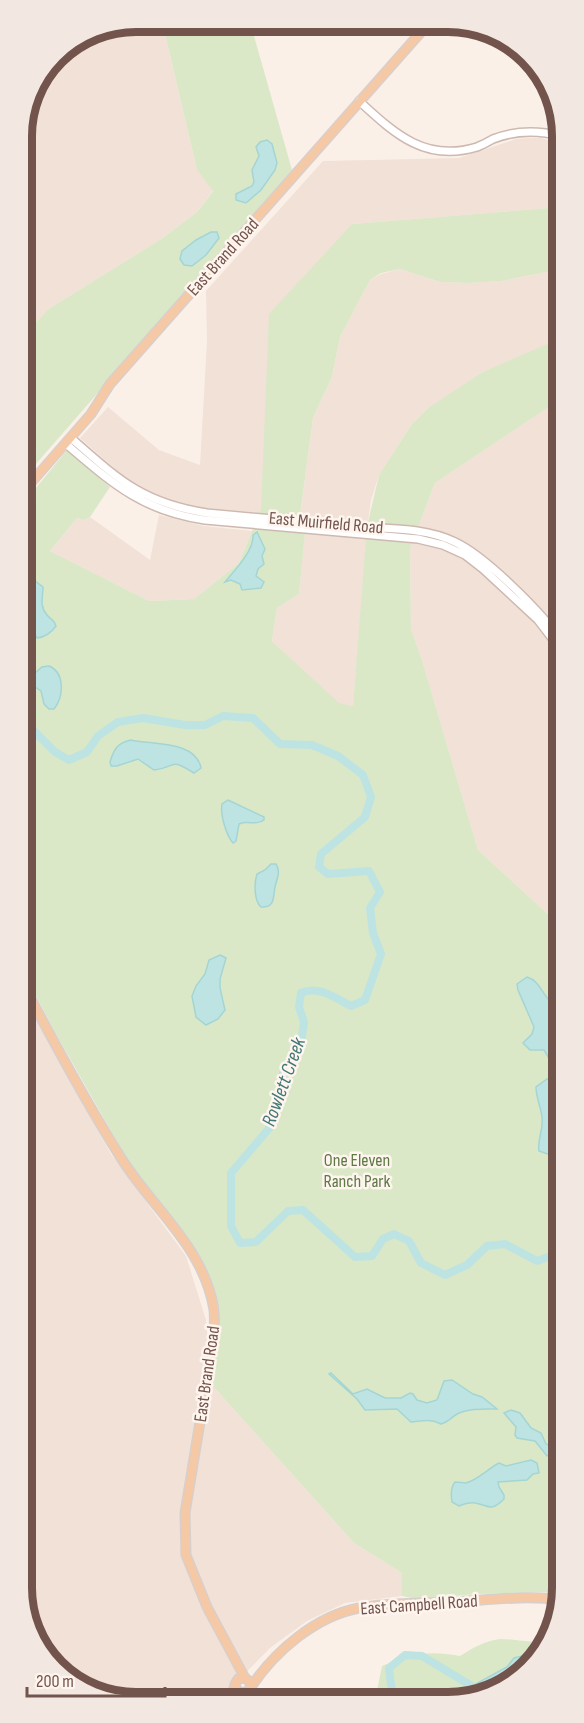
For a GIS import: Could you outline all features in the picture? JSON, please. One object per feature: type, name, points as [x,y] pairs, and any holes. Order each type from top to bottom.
[{"type":"main road","name":"East Brand Road","points":[[32,482],[91,414],[110,384],[421,32]]},
{"type":"main road","name":"East Brand Road","points":[[32,1000],[103,1130],[124,1163],[188,1246],[205,1278],[214,1310],[214,1337],[185,1513],[185,1544],[190,1567],[237,1664],[244,1688]]},
{"type":"main road","name":"East Campbell Road","points":[[244,1688],[303,1634],[335,1615],[358,1608],[531,1598],[551,1599]]},
{"type":"street","points":[[359,101],[407,141],[434,150],[464,150],[518,132],[552,134]]},
{"type":"street","name":"East Muirfield Road","points":[[68,441],[115,486],[143,502],[170,513],[205,520],[429,541],[456,551],[474,561],[538,620],[552,638]]},
{"type":"street","name":"East Muirfield Road","points":[[68,441],[131,488],[174,506],[207,513],[410,530],[455,542],[475,554],[495,571],[552,630]]},
{"type":"shaded area","points":[[122,32],[165,32],[197,170],[213,190],[197,212],[161,239],[47,310],[32,327],[32,129],[35,109],[42,90],[53,72],[67,57],[84,45]]},
{"type":"shaded area","points":[[541,138],[552,141],[552,208],[352,224],[260,513],[188,506],[150,493],[123,476],[80,438],[108,407],[159,450],[200,465],[207,341],[206,291],[323,161],[459,158],[516,139]]},
{"type":"shaded area","points":[[400,269],[440,282],[469,283],[501,281],[552,271],[552,343],[428,408],[411,425],[379,475],[371,500],[368,522],[300,517],[313,418],[332,377],[340,337],[370,280],[381,274]]},
{"type":"shaded area","points":[[552,405],[552,918],[478,850],[411,629],[410,548],[435,483]]},
{"type":"shaded area","points":[[159,515],[204,526],[252,531],[239,563],[194,599],[149,601],[50,551],[77,518],[84,520],[90,517],[150,560]]},
{"type":"shaded area","points":[[305,532],[367,538],[353,706],[339,704],[272,641],[277,608],[299,594]]},
{"type":"shaded area","points":[[32,1013],[111,1154],[186,1256],[206,1320],[211,1384],[354,1543],[402,1573],[402,1596],[345,1603],[307,1621],[270,1648],[227,1692],[136,1692],[102,1686],[72,1670],[53,1651],[37,1621],[32,1587]]},
{"type":"green space","points":[[165,32],[253,32],[292,170],[32,469],[32,327],[47,310],[161,239],[197,212],[213,191],[197,170]]},
{"type":"green space","name":"One Eleven Ranch Park","points":[[552,208],[552,271],[501,281],[469,283],[440,282],[400,269],[381,273],[370,280],[340,337],[332,377],[313,418],[300,516],[368,522],[379,475],[411,425],[428,408],[483,372],[552,342],[552,405],[435,483],[410,548],[411,629],[478,850],[552,918],[552,1592],[478,1594],[416,1599],[402,1596],[402,1573],[354,1543],[211,1384],[220,1311],[197,1253],[128,1161],[32,989],[32,493],[67,450],[110,487],[90,517],[84,520],[77,518],[50,551],[149,601],[194,599],[239,563],[261,509],[269,314],[352,224]],"holes":[[[305,533],[366,538],[353,706],[339,703],[272,641],[277,608],[299,594]]]},
{"type":"green space","points":[[501,1639],[538,1640],[527,1656],[500,1678],[482,1686],[448,1692],[377,1692],[382,1666],[393,1662],[429,1653],[460,1656],[480,1645]]},
{"type":"water","points":[[267,140],[272,144],[277,163],[275,170],[261,190],[246,203],[236,200],[236,194],[252,186],[254,182],[252,170],[259,156],[256,147],[260,142]]},
{"type":"water","points":[[211,232],[217,232],[219,238],[206,255],[192,266],[184,265],[180,259],[182,251]]},
{"type":"water","points":[[257,532],[265,549],[262,556],[264,564],[258,569],[256,576],[264,582],[261,588],[242,590],[240,584],[231,580],[225,582],[247,554],[253,535]]},
{"type":"water","points":[[32,579],[43,587],[43,608],[56,626],[48,634],[37,638],[32,628]]},
{"type":"water","points":[[49,666],[54,669],[60,679],[60,698],[54,709],[49,709],[44,704],[41,691],[32,688],[32,675],[42,667]]},
{"type":"water","points":[[131,740],[182,748],[197,759],[201,768],[194,773],[174,764],[154,770],[138,759],[111,766],[110,762],[117,747]]},
{"type":"water","points":[[228,800],[264,817],[264,820],[258,823],[239,824],[236,841],[233,843],[226,830],[222,813],[222,804]]},
{"type":"water","points":[[271,864],[276,864],[278,870],[273,898],[269,906],[261,907],[256,896],[256,878],[257,874]]},
{"type":"water","points":[[220,955],[226,958],[220,979],[225,1010],[218,1019],[206,1025],[196,1017],[192,996],[205,974],[209,960]]},
{"type":"water","points":[[527,977],[535,981],[551,1002],[552,1060],[544,1050],[530,1050],[523,1043],[532,1034],[534,1027],[517,984]]},
{"type":"water","points":[[547,1079],[552,1080],[552,1156],[539,1151],[542,1121],[536,1087]]},
{"type":"water","points":[[331,1373],[353,1394],[367,1389],[385,1398],[401,1398],[410,1393],[417,1400],[427,1403],[437,1400],[444,1381],[452,1380],[473,1394],[482,1397],[497,1409],[466,1411],[441,1424],[430,1420],[411,1422],[397,1409],[365,1410],[357,1399],[329,1374]]},
{"type":"water","points":[[511,1410],[520,1413],[531,1428],[541,1433],[546,1444],[552,1446],[552,1455],[547,1456],[535,1441],[517,1438],[516,1427],[504,1413]]},
{"type":"water","points":[[531,1460],[537,1463],[539,1473],[533,1474],[527,1480],[498,1482],[504,1499],[496,1506],[471,1503],[459,1506],[452,1502],[451,1495],[455,1482],[469,1482],[499,1463],[506,1466]]},
{"type":"water","points":[[514,1658],[525,1658],[500,1678],[471,1689],[507,1667]]},
{"type":"waterway","name":"Rowlett Creek","points":[[32,729],[55,752],[69,760],[87,752],[98,736],[118,722],[143,718],[185,725],[205,725],[223,716],[253,718],[280,744],[312,745],[338,756],[363,775],[371,797],[365,817],[321,854],[319,867],[328,874],[369,871],[380,892],[370,908],[373,933],[381,954],[365,1000],[351,1006],[321,991],[301,993],[299,1007],[304,1022],[301,1044],[283,1073],[272,1125],[231,1173],[231,1226],[240,1243],[256,1242],[288,1211],[303,1210],[355,1257],[372,1256],[383,1239],[394,1234],[409,1241],[421,1263],[445,1275],[467,1265],[487,1246],[505,1244],[537,1261],[552,1256]]},
{"type":"waterway","name":"Rowlett Creek","points":[[392,1692],[389,1668],[405,1655],[422,1656],[475,1688]]}]
